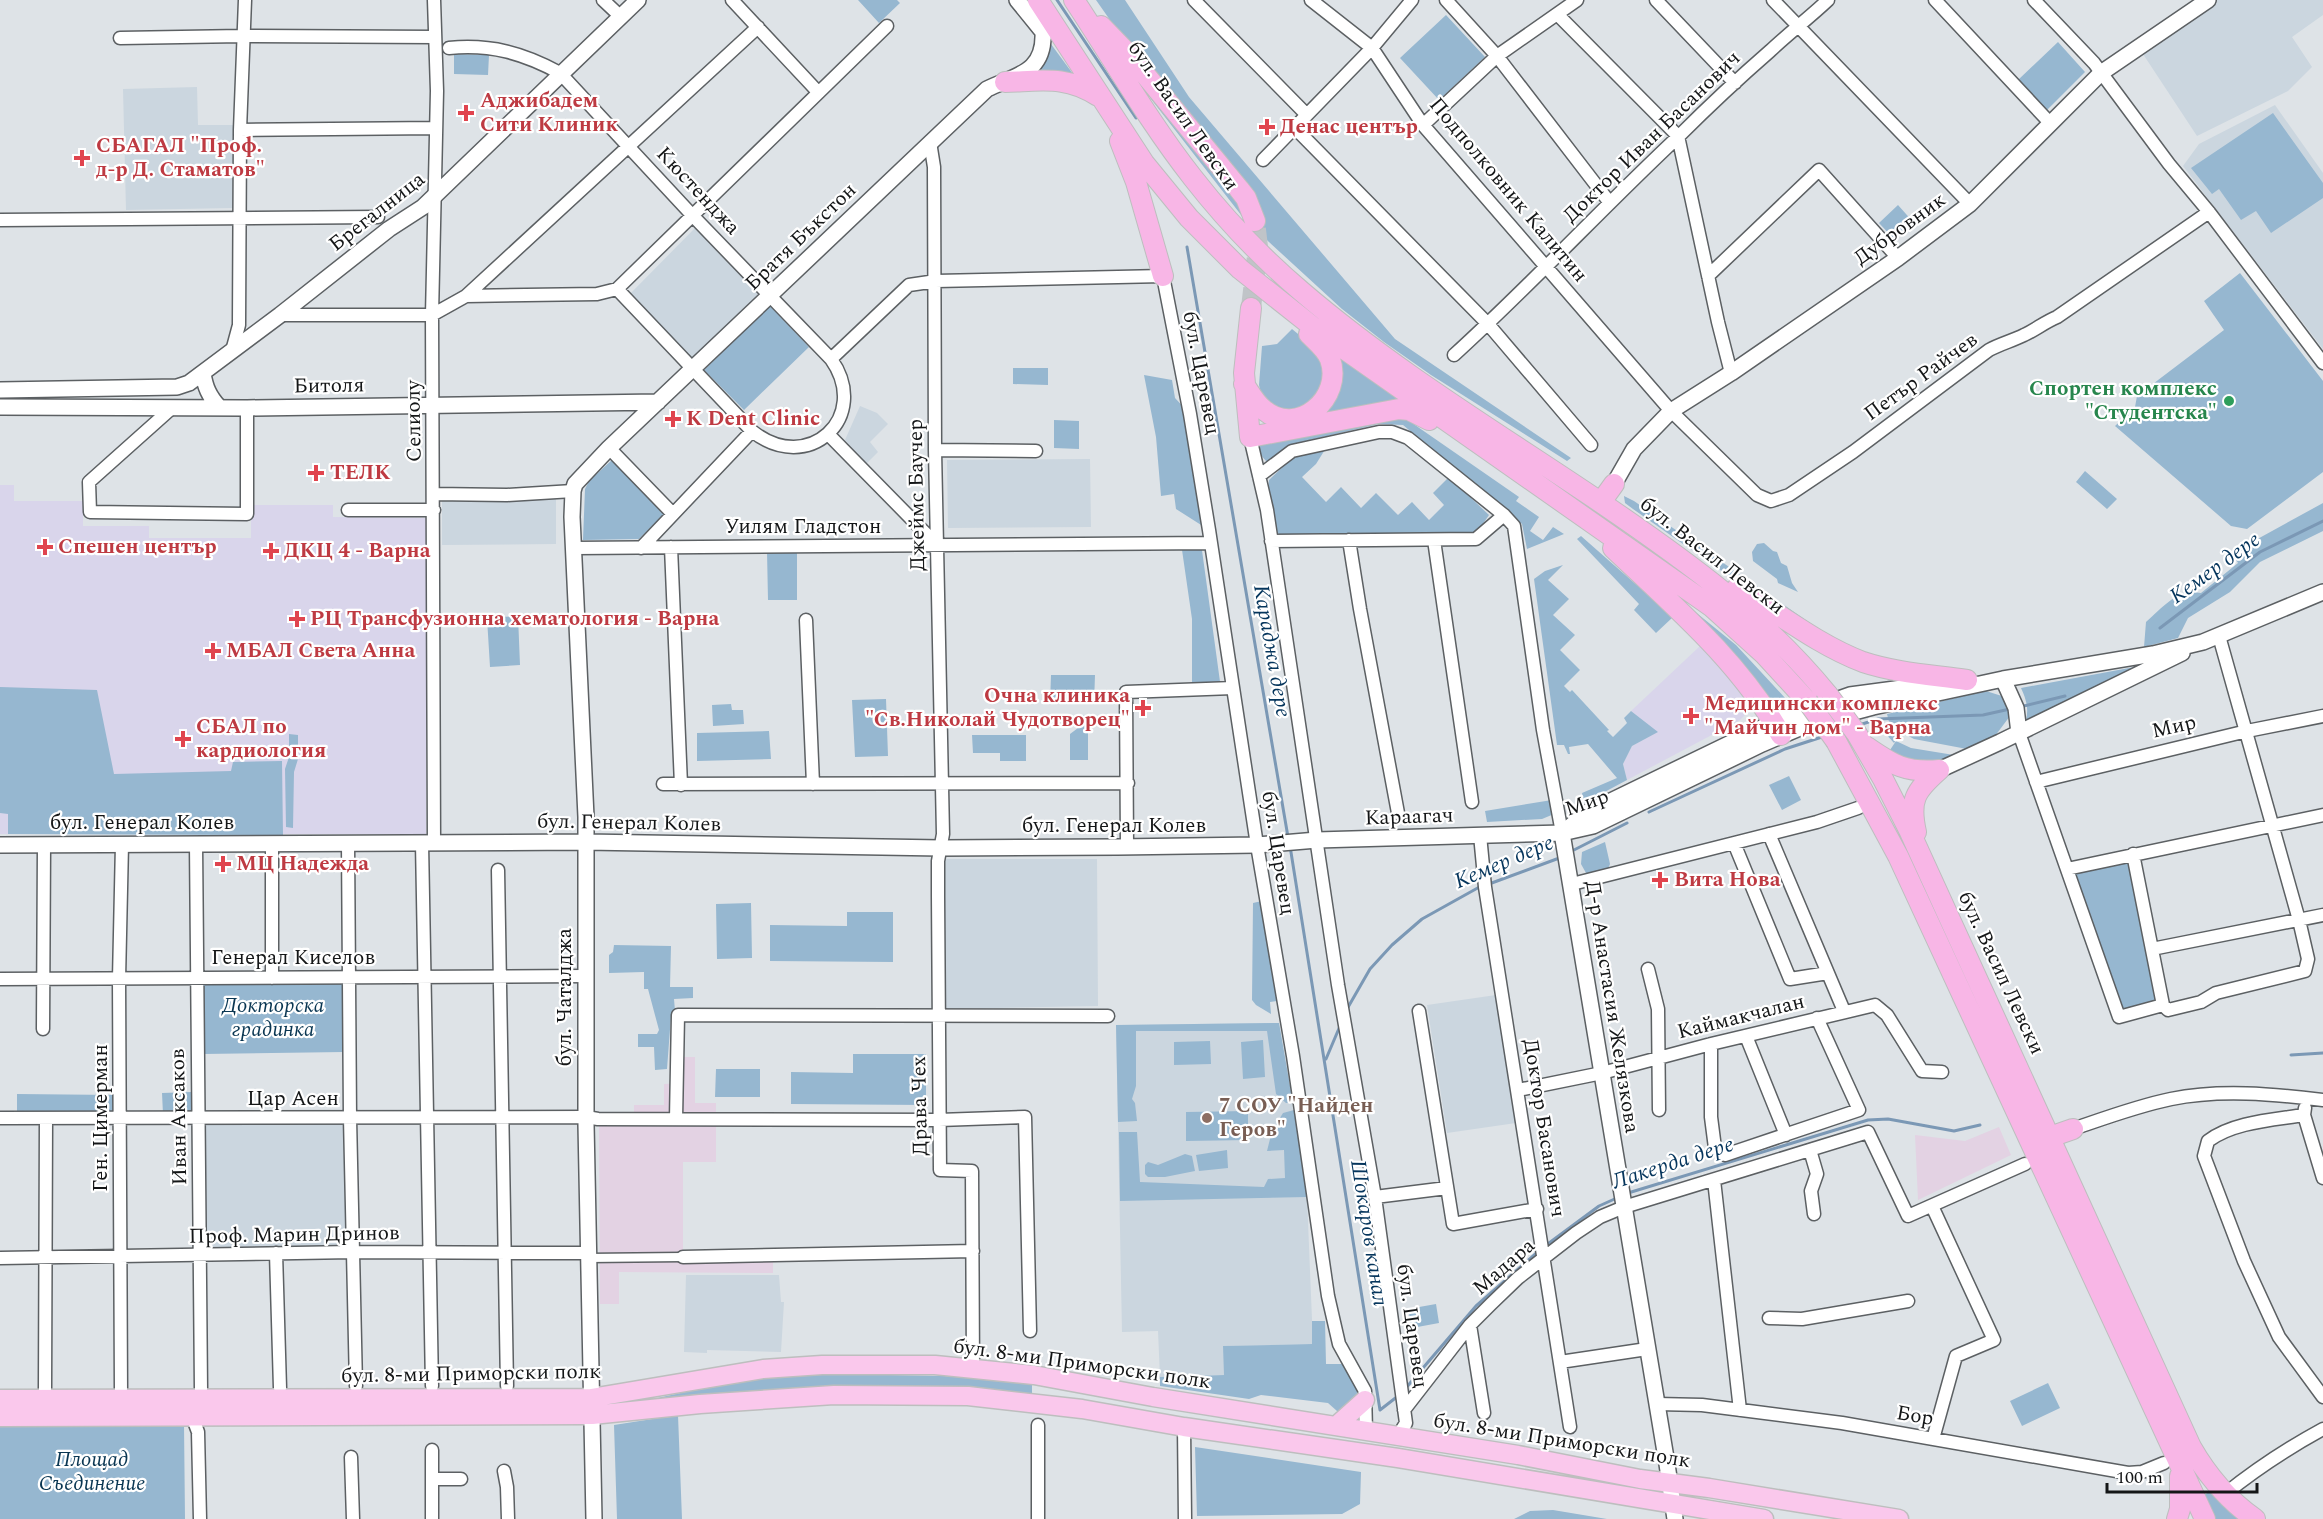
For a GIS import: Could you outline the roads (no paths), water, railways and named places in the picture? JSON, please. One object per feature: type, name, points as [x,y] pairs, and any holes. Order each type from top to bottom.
[{"type":"highway","points":[[1076,0],[1122,46],[1239,189],[1246,198],[1255,220]]},
{"type":"highway","name":"бул. Васил Левски","points":[[1076,0],[1192,177],[1222,213],[1280,272],[1365,341],[1653,538],[1730,596],[1761,622],[1798,659],[1828,695],[1859,738],[1898,807],[2191,1447],[2207,1473],[2225,1494],[2255,1519]]},
{"type":"highway","points":[[1038,1],[1043,32],[1074,56]]},
{"type":"highway","name":"бул. Васил Левски","points":[[1038,1],[1144,163],[1189,218],[1217,247],[1272,296],[1712,607],[1764,654],[1808,702],[1836,741],[1865,806],[1898,856],[2031,1161],[2173,1463],[2205,1519]]},
{"type":"highway","points":[[1005,82],[1042,80],[1066,82],[1080,86],[1103,103],[1136,182],[1163,276]]},
{"type":"highway","points":[[1244,384],[1264,411],[1287,419],[1310,414],[1319,408],[1331,388],[1332,372],[1327,354],[1272,296]]},
{"type":"highway","points":[[1251,309],[1244,384],[1250,437],[1403,409],[1478,443]]},
{"type":"highway","points":[[1601,502],[1614,484]]},
{"type":"highway","points":[[1565,503],[1715,647],[1749,686],[1777,729]]},
{"type":"highway","points":[[1653,538],[1839,652],[1863,662],[1899,671],[1967,680]]},
{"type":"highway","points":[[1859,738],[1888,762],[1902,768],[1923,771],[1939,770]]},
{"type":"highway","points":[[1921,857],[1913,806],[1920,787],[1939,770]]},
{"type":"highway","points":[[2050,1137],[2073,1129]]},
{"type":"highway","points":[[2173,1463],[2181,1501],[2177,1519]]},
{"type":"main road","name":"бул. 8-ми Приморски полк","points":[[0,1399],[591,1407],[762,1369],[822,1365],[935,1365],[1034,1375],[1670,1483],[1899,1519]]},
{"type":"main road","name":"бул. 8-ми Приморски полк","points":[[0,1417],[192,1416],[591,1407],[834,1395],[968,1396],[1033,1402],[1374,1455],[1674,1512],[1764,1519]]},
{"type":"main road","points":[[1336,1426],[1365,1400]]},
{"type":"main road","points":[[1366,1431],[1374,1455],[1398,1436]]},
{"type":"street","points":[[232,351],[239,325],[240,130],[244,0]]},
{"type":"street","name":"Селиолу","points":[[432,1386],[424,978],[434,510],[432,315],[436,128],[434,0]]},
{"type":"street","points":[[603,0],[620,16]]},
{"type":"street","name":"Брегалница","points":[[0,390],[177,387],[189,383],[389,229],[423,207],[638,0]]},
{"type":"street","points":[[732,0],[818,92]]},
{"type":"street","points":[[1017,0],[1043,32]]},
{"type":"street","points":[[1194,0],[1306,114]]},
{"type":"street","name":"Подполковник Калитин","points":[[1311,0],[1372,48],[1423,125],[1671,411]]},
{"type":"street","points":[[1263,160],[1372,48],[1412,0]]},
{"type":"street","points":[[1446,0],[1497,56],[1610,203]]},
{"type":"street","points":[[1423,125],[1497,56],[1577,0]]},
{"type":"street","points":[[1656,0],[1735,83]]},
{"type":"street","points":[[1773,0],[1970,204]]},
{"type":"street","name":"Доктор Иван Басанович","points":[[1454,355],[1678,136],[1792,31],[1800,28],[1828,0]]},
{"type":"street","points":[[1935,0],[2051,124]]},
{"type":"street","points":[[2034,0],[2094,63],[2323,363]]},
{"type":"street","name":"Дубровник","points":[[1614,484],[1634,450],[1671,411],[1731,373],[1898,258],[1970,204],[2101,73],[2208,0]]},
{"type":"street","points":[[1558,15],[1678,136],[1731,373]]},
{"type":"street","points":[[466,296],[597,294],[617,289],[887,26]]},
{"type":"street","points":[[280,315],[432,315],[466,296],[758,27]]},
{"type":"street","name":"Братя Бъкстон","points":[[573,491],[581,476],[609,448],[987,88],[1024,72],[1038,58],[1042,47],[1043,32]]},
{"type":"street","points":[[120,38],[435,37]]},
{"type":"street","name":"Кюстенджа","points":[[449,48],[470,46],[502,50],[534,58],[560,73],[692,215],[831,359],[844,382],[845,401],[840,418],[828,434]]},
{"type":"street","points":[[1294,127],[1488,324],[1591,445]]},
{"type":"street","points":[[240,130],[436,128]]},
{"type":"street","name":"Джеймс Баучер","points":[[930,142],[934,167],[936,281],[934,450],[943,834],[941,848]]},
{"type":"street","points":[[1708,276],[1819,170],[1898,258]]},
{"type":"street","name":"Петър Райчев","points":[[1671,411],[1757,495],[1771,501],[1789,495],[1854,452],[1989,350],[2057,317],[2209,212]]},
{"type":"street","points":[[0,220],[378,216]]},
{"type":"street","points":[[831,359],[909,285],[936,281],[1163,276]]},
{"type":"street","name":"бул. Царевец","points":[[1163,276],[1190,414],[1233,688],[1262,845],[1328,1296],[1339,1344],[1360,1382],[1365,1400],[1366,1431]]},
{"type":"street","points":[[617,289],[764,441],[778,447],[792,448],[806,446],[828,434],[937,545]]},
{"type":"street","points":[[203,373],[210,398],[219,407]]},
{"type":"street","points":[[636,402],[642,408],[642,417]]},
{"type":"street","name":"Битоля","points":[[0,407],[247,408],[658,402]]},
{"type":"street","points":[[173,407],[89,482],[90,512],[248,514],[247,408]]},
{"type":"street","points":[[641,548],[752,431]]},
{"type":"street","points":[[1259,476],[1292,451],[1379,432],[1392,432],[1408,438],[1504,514],[1476,539],[1271,541]]},
{"type":"street","name":"бул. Царевец","points":[[1250,437],[1267,510],[1310,841],[1375,1197],[1406,1423],[1398,1436]]},
{"type":"street","points":[[609,448],[673,514]]},
{"type":"street","points":[[934,450],[1036,451]]},
{"type":"street","points":[[434,494],[507,495],[573,491]]},
{"type":"street","name":"бул. Чаталджа","points":[[573,491],[586,842],[586,1117],[594,1519]]},
{"type":"street","points":[[348,510],[434,510]]},
{"type":"street","name":"Д-р Анастасия Желязкова","points":[[1504,514],[1514,526],[1517,537],[1539,701],[1572,885],[1620,1188],[1621,1207],[1674,1512]]},
{"type":"street","points":[[1349,540],[1398,813]]},
{"type":"street","points":[[1434,540],[1472,802]]},
{"type":"street","name":"Уилям Гладстон","points":[[575,548],[1211,543]]},
{"type":"street","points":[[671,547],[681,784]]},
{"type":"street","name":"Мир","points":[[1939,770],[2018,726],[2203,642],[2323,592]]},
{"type":"street","points":[[806,620],[813,784]]},
{"type":"street","points":[[2133,854],[2163,1005],[2168,1010],[2201,1002],[2216,993],[2305,971],[2308,959],[2298,920],[2219,636]]},
{"type":"street","name":"Мир","points":[[1777,729],[1809,724],[1874,707],[2003,679],[2153,654],[2203,642]]},
{"type":"street","points":[[2003,679],[2012,698],[2018,726],[2036,782],[2119,1017],[2163,1005]]},
{"type":"street","name":"Мир","points":[[1563,841],[1586,813],[1595,808],[1850,696],[1967,680],[2003,679]]},
{"type":"street","points":[[1127,847],[1126,692],[1233,688]]},
{"type":"street","name":"Мир","points":[[2036,782],[2247,731],[2323,716]]},
{"type":"street","points":[[663,784],[1128,783]]},
{"type":"street","points":[[1572,885],[1817,822],[1865,806]]},
{"type":"street","points":[[2067,868],[2323,814]]},
{"type":"street","points":[[1769,834],[1844,1011]]},
{"type":"street","name":"Караагач","points":[[1262,845],[1310,841],[1480,836],[1563,841]]},
{"type":"street","name":"Доктор Басанович","points":[[1480,836],[1485,883],[1570,1427]]},
{"type":"street","name":"бул. Генерал Колев","points":[[0,845],[586,842],[941,848],[1262,845]]},
{"type":"street","points":[[272,843],[272,978]]},
{"type":"street","points":[[348,843],[350,1118],[356,1386]]},
{"type":"street","points":[[1734,843],[1790,979],[1828,973]]},
{"type":"street","name":"Ген. Цимерман","points":[[121,1392],[119,979],[122,844]]},
{"type":"street","name":"Иван Аксаков","points":[[196,844],[201,1390]]},
{"type":"street","points":[[42,1029],[44,845]]},
{"type":"street","name":"Драва Чех","points":[[941,848],[938,861],[940,1170],[972,1171],[973,1369]]},
{"type":"street","points":[[498,870],[507,1386]]},
{"type":"street","points":[[2152,949],[2323,915]]},
{"type":"street","points":[[1648,969],[1658,1009],[1659,1110]]},
{"type":"street","name":"Генерал Киселов","points":[[0,979],[586,976]]},
{"type":"street","name":"Каймакчалан","points":[[1518,1090],[1602,1073],[1868,1006],[1880,1007],[1887,1015],[1922,1071],[1942,1072]]},
{"type":"street","points":[[1419,1011],[1453,1224],[1537,1209]]},
{"type":"street","points":[[1030,1331],[1025,1118],[676,1119],[678,1015],[1108,1016]]},
{"type":"street","points":[[1711,1044],[1711,1117],[1720,1152],[1786,1135],[1859,1110],[1817,1018]]},
{"type":"street","points":[[1746,1036],[1786,1135]]},
{"type":"street","points":[[2073,1129],[2143,1106],[2191,1096],[2250,1094],[2323,1100]]},
{"type":"street","points":[[2308,1098],[2304,1115],[2323,1178]]},
{"type":"street","points":[[2304,1115],[2251,1124],[2216,1135],[2208,1141],[2204,1156],[2244,1261],[2279,1337],[2323,1397]]},
{"type":"street","name":"Цар Асен","points":[[0,1118],[586,1117],[676,1119]]},
{"type":"street","points":[[45,1391],[46,1118]]},
{"type":"street","name":"Мадара","points":[[1403,1406],[1470,1325],[1543,1250],[1621,1207],[1868,1132],[1908,1216],[1932,1206]]},
{"type":"street","points":[[1810,1150],[1817,1174],[1811,1191],[1814,1214]]},
{"type":"street","points":[[1933,1438],[1956,1356],[1994,1340],[1932,1206],[2031,1161]]},
{"type":"street","points":[[1714,1180],[1740,1410]]},
{"type":"street","points":[[1375,1197],[1448,1188]]},
{"type":"street","points":[[588,1255],[683,1257],[973,1251]]},
{"type":"street","name":"Проф. Марин Дринов","points":[[0,1258],[122,1258],[352,1252],[431,1254],[504,1252],[588,1255]]},
{"type":"street","points":[[276,1253],[280,1388]]},
{"type":"street","points":[[1769,1318],[1802,1319],[1908,1301]]},
{"type":"street","points":[[1470,1325],[1484,1413]]},
{"type":"street","points":[[1560,1362],[1647,1349]]},
{"type":"street","name":"Бор","points":[[1657,1404],[1702,1405],[1842,1423],[2128,1473],[2142,1472],[2173,1463]]},
{"type":"street","points":[[192,1416],[198,1432],[200,1519]]},
{"type":"street","points":[[1038,1425],[1038,1519]]},
{"type":"street","points":[[1184,1427],[1185,1519]]},
{"type":"street","points":[[2225,1494],[2292,1445],[2323,1429]]},
{"type":"street","points":[[432,1450],[432,1519]]},
{"type":"street","points":[[351,1457],[353,1519]]},
{"type":"street","points":[[504,1471],[508,1519]]},
{"type":"street","points":[[432,1479],[461,1479]]},
{"type":"waterway","name":"Караджа дере","points":[[1057,0],[1136,118]]},
{"type":"waterway","name":"Караджа дере","points":[[1187,247],[1288,837]]},
{"type":"waterway","name":"Кемер дере","points":[[2160,628],[2260,552],[2323,521]]},
{"type":"waterway","name":"Кемер дере","points":[[2020,707],[2065,696]]},
{"type":"waterway","name":"Кемер дере","points":[[1859,725],[1878,719],[1983,715],[2010,709]]},
{"type":"waterway","name":"Кемер дере","points":[[1649,812],[1785,749],[1825,736]]},
{"type":"waterway","name":"Кемер дере","points":[[1570,852],[1627,823]]},
{"type":"waterway","name":"Шокаров канал","points":[[1290,846],[1380,1410],[1398,1396]]},
{"type":"waterway","name":"Кемер дере","points":[[1489,884],[1562,857]]},
{"type":"waterway","name":"Кемер дере","points":[[1347,1009],[1370,969],[1392,945],[1422,919],[1483,885]]},
{"type":"waterway","name":"Кемер дере","points":[[1326,1059],[1340,1026]]},
{"type":"waterway","name":"Лакерда дере","points":[[2291,1055],[2323,1053]]},
{"type":"waterway","name":"Лакерда дере","points":[[1628,1193],[1868,1120],[1888,1119],[1954,1131],[1980,1125]]},
{"type":"waterway","name":"Лакерда дере","points":[[1545,1246],[1599,1206],[1619,1197]]},
{"type":"waterway","name":"Лакерда дере","points":[[1405,1389],[1476,1306],[1540,1250]]},
{"type":"tunnel","points":[[1251,308],[1258,247],[1255,221]]},
{"type":"place","name":"Аджибадем Сити Клиник","points":[[466,113]]},
{"type":"place","name":"Денас център","points":[[1267,127]]},
{"type":"place","name":"СБАГАЛ \"Проф. д-р Д. Стаматов\"","points":[[82,158]]},
{"type":"place","name":"Спортен комплекс \"Студентска\"","points":[[2229,401]]},
{"type":"place","name":"K Dent Clinic","points":[[673,419]]},
{"type":"place","name":"ТЕЛК","points":[[316,473]]},
{"type":"place","name":"Спешен център","points":[[45,547]]},
{"type":"place","name":"ДКЦ 4 - Варна","points":[[271,551]]},
{"type":"place","name":"РЦ Трансфузионна хематология - Варна","points":[[297,619]]},
{"type":"place","name":"МБАЛ Света Анна","points":[[213,651]]},
{"type":"place","name":"Очна клиника \"Св.Николай Чудотворец\"","points":[[1143,708]]},
{"type":"place","name":"Медицински комплекс \"Майчин дом\" - Варна","points":[[1691,716]]},
{"type":"place","name":"СБАЛ по кардиология","points":[[183,739]]},
{"type":"place","name":"МЦ Надежда","points":[[223,864]]},
{"type":"place","name":"Вита Нова","points":[[1660,880]]},
{"type":"place","name":"7 СОУ \"Найден Геров\"","points":[[1207,1118]]},
{"type":"park label","name":"Докторска градинка","points":[[273,1018]]},
{"type":"park label","name":"Площад Съединение","points":[[92,1472]]}]
